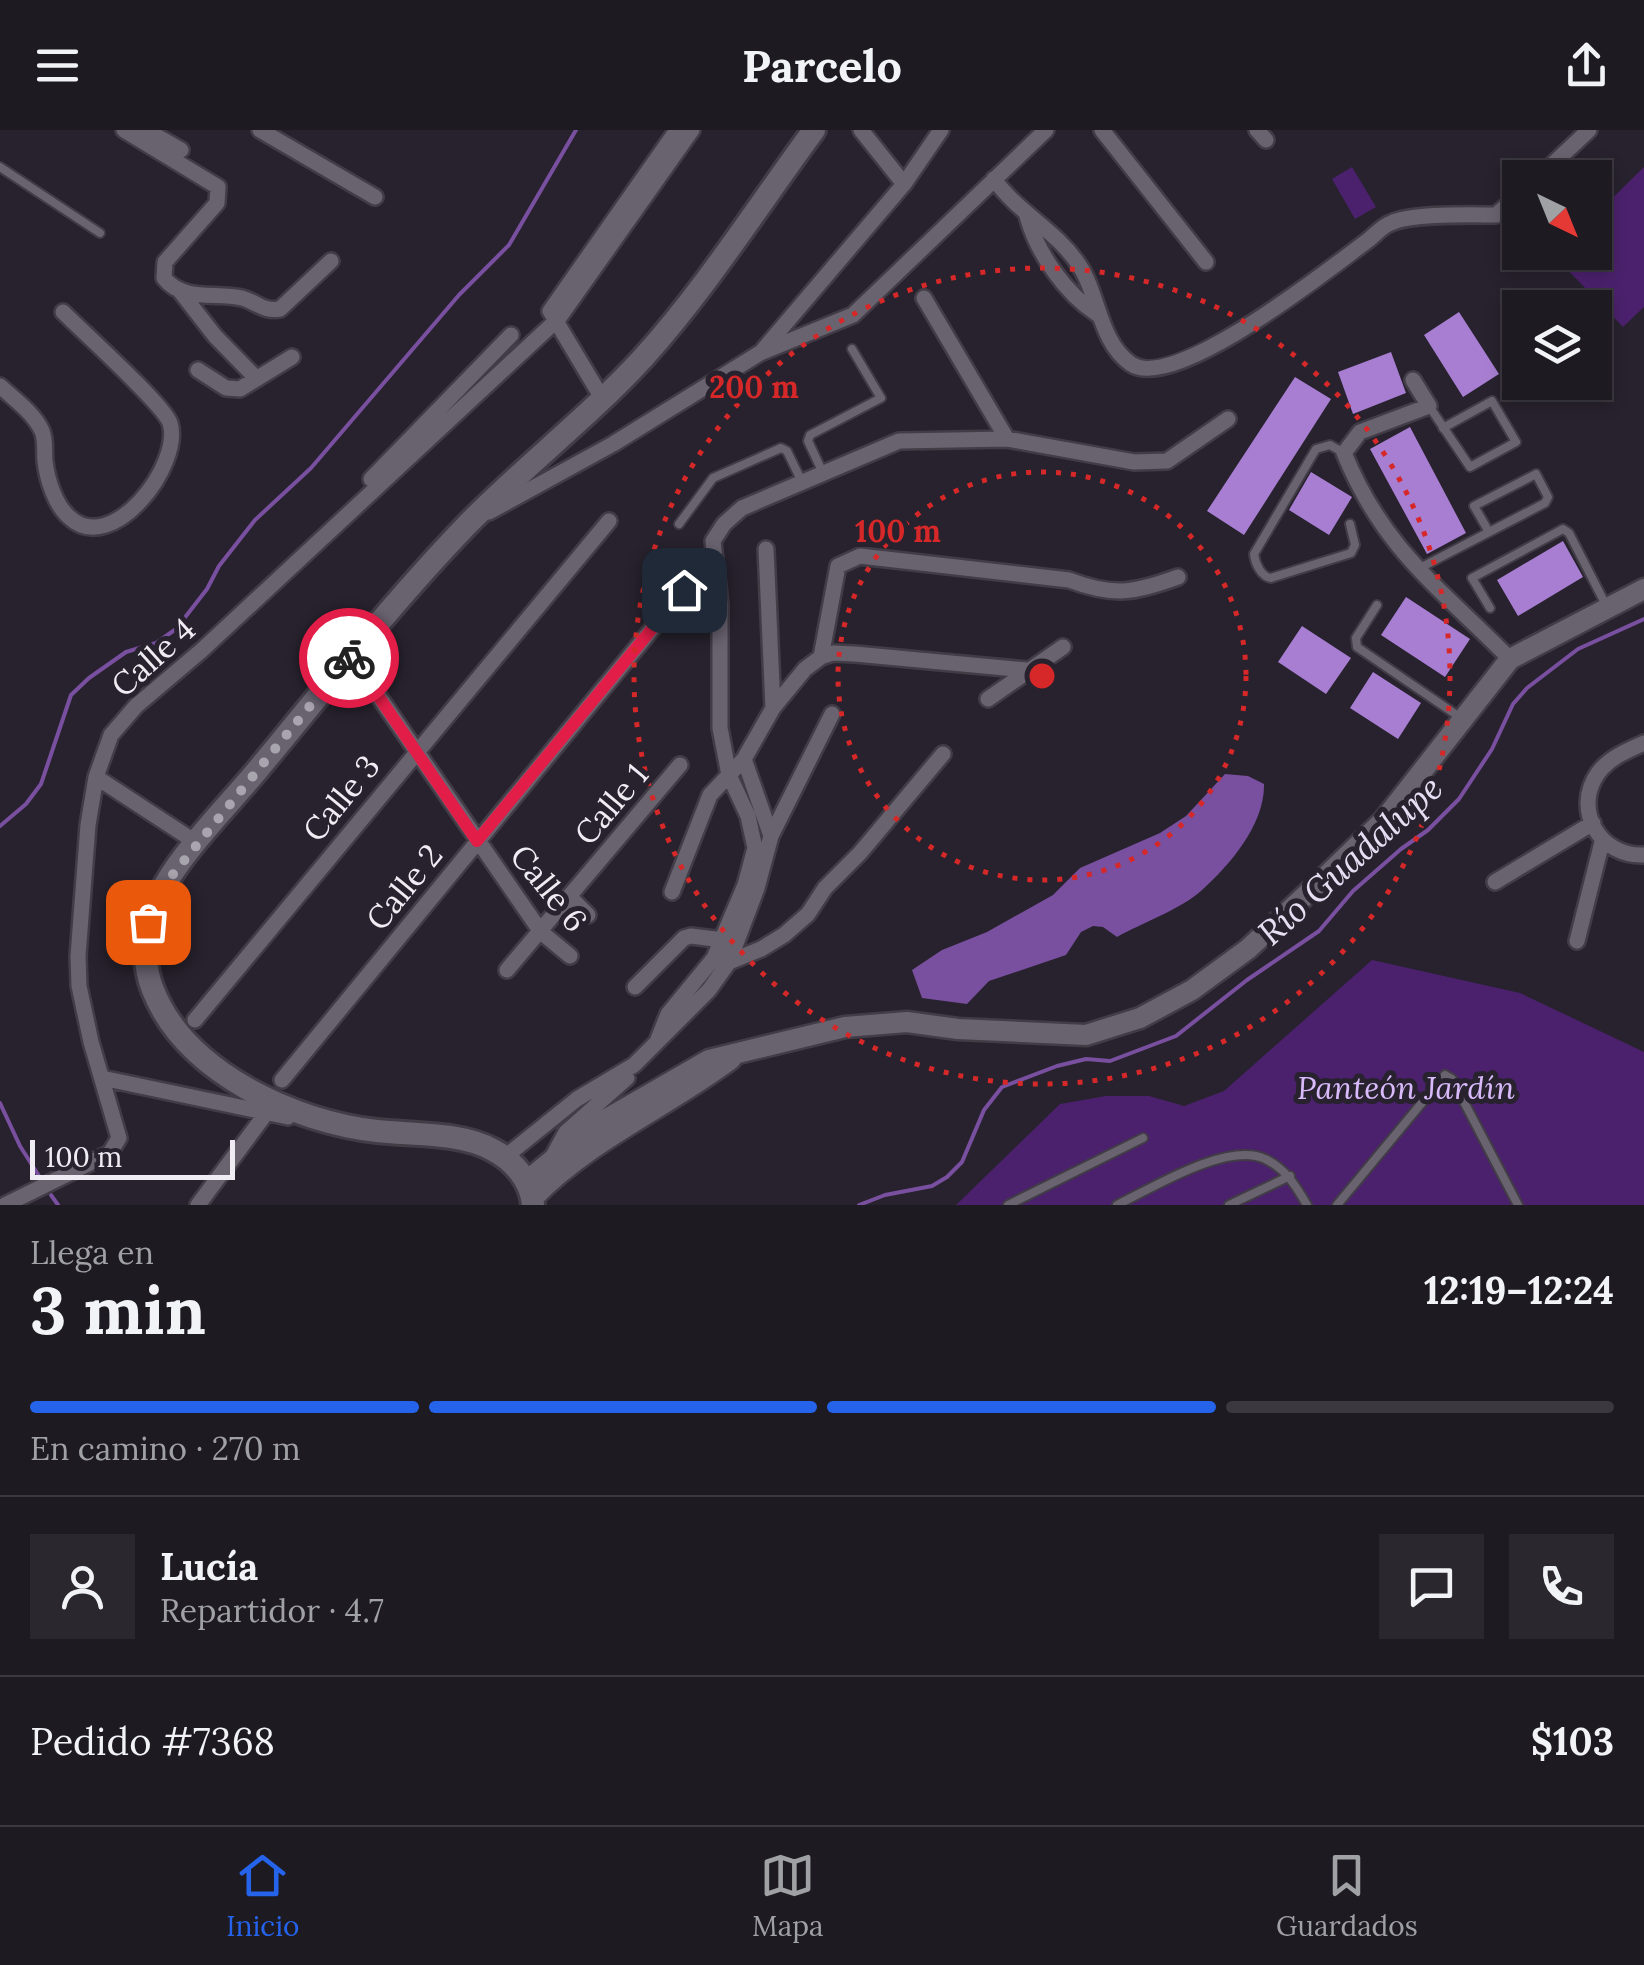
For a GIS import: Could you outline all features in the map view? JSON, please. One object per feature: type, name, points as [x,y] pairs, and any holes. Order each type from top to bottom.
[{"type":"main road","points":[[531,1195],[505,1157],[477,1144],[340,1126],[306,1116],[266,1099],[200,1054],[174,1030],[150,984],[148,922],[159,896],[197,843],[351,656],[468,524],[643,358],[814,130]]},
{"type":"street","points":[[124,130],[218,187],[217,203],[165,262],[164,278],[257,380]]},
{"type":"street","points":[[146,130],[181,150]]},
{"type":"street","points":[[260,130],[375,197]]},
{"type":"street","name":"Calle 4","points":[[554,322],[550,311],[558,298],[676,130]]},
{"type":"street","name":"Calle 4","points":[[5,1205],[110,1153],[120,1138],[82,998],[78,956],[88,825],[96,777],[111,734],[136,706],[202,650],[554,322],[692,130]]},
{"type":"street","points":[[861,130],[904,184]]},
{"type":"street","points":[[760,354],[904,184],[941,130]]},
{"type":"street","points":[[468,524],[613,444],[760,354],[853,314],[1046,130]]},
{"type":"street","points":[[1102,130],[1206,262]]},
{"type":"street","points":[[1557,160],[1589,130]]},
{"type":"street","points":[[994,179],[1027,216],[1057,238],[1074,257],[1089,283],[1098,314],[1122,355],[1134,366],[1148,368],[1190,359],[1267,313],[1391,222],[1452,215],[1496,216],[1502,210]]},
{"type":"street","points":[[1027,216],[1054,271],[1072,295],[1098,314]]},
{"type":"street","points":[[1054,271],[1074,257]]},
{"type":"street","points":[[180,292],[240,298],[263,309],[280,309],[290,304],[332,261]]},
{"type":"street","points":[[924,298],[1007,439]]},
{"type":"street","points":[[0,386],[37,421],[44,436],[46,472],[68,516],[85,527],[102,528],[113,525],[136,504],[168,458],[170,423],[157,404],[64,312]]},
{"type":"street","points":[[554,322],[602,398]]},
{"type":"street","points":[[350,510],[357,494],[511,335]]},
{"type":"street","points":[[198,370],[226,388],[240,389],[292,357]]},
{"type":"street","points":[[1413,380],[1429,406],[1360,432],[1344,453],[1378,522],[1418,570],[1510,659]]},
{"type":"street","points":[[722,960],[723,940],[745,885],[754,848],[748,816],[730,775],[720,728],[720,604],[714,541],[724,524],[742,508],[898,441],[1007,439],[1134,462],[1167,461],[1228,419]]},
{"type":"street","name":"Calle 3","points":[[195,1020],[610,521]]},
{"type":"street","points":[[766,550],[773,708]]},
{"type":"street","points":[[821,657],[838,566],[860,556],[1070,580],[1110,592],[1144,589],[1178,577]]},
{"type":"street","points":[[551,1160],[591,1128],[680,1075],[709,1060],[740,1052],[845,1028],[891,1023],[1086,1035],[1140,1018],[1192,990],[1248,949],[1384,820],[1510,659],[1644,589]]},
{"type":"street","name":"Calle 2","points":[[282,1080],[684,590]]},
{"type":"street","points":[[989,667],[988,699],[1063,648]]},
{"type":"street","points":[[672,892],[710,795],[744,759],[773,708],[805,669],[821,657],[854,654],[1027,670]]},
{"type":"street","name":"Calle 6","points":[[351,656],[542,932],[570,956]]},
{"type":"street","points":[[531,1195],[566,1132],[627,1078],[658,1039],[668,1014],[722,960],[757,888],[771,836],[832,714]]},
{"type":"street","points":[[1644,743],[1618,754],[1599,770],[1589,790],[1588,808],[1597,832],[1617,851],[1644,854]]},
{"type":"street","points":[[724,744],[744,759],[771,836]]},
{"type":"street","points":[[722,960],[784,935],[808,914],[825,888],[860,854],[943,754]]},
{"type":"street","name":"Calle 1","points":[[507,970],[680,765]]},
{"type":"street","points":[[96,777],[197,843]]},
{"type":"street","points":[[1494,882],[1597,832]]},
{"type":"street","points":[[1577,940],[1597,832]]},
{"type":"street","points":[[569,896],[588,915]]},
{"type":"street","points":[[635,987],[684,938],[723,940]]},
{"type":"street","points":[[531,1195],[740,1052]]},
{"type":"street","points":[[505,1157],[577,1099],[634,1065]]},
{"type":"street","points":[[102,1078],[284,1118],[306,1116]]},
{"type":"street","points":[[198,1205],[267,1112]]},
{"type":"lane","points":[[0,166],[100,233]]},
{"type":"lane","points":[[823,473],[808,441],[810,435],[881,398],[852,350]]},
{"type":"lane","points":[[1429,406],[1443,428],[1473,467],[1516,442],[1492,401],[1443,428]]},
{"type":"lane","points":[[1344,453],[1330,446],[1316,449],[1254,554],[1255,560],[1264,575],[1271,578],[1351,553],[1355,546],[1350,524]]},
{"type":"lane","points":[[679,524],[713,478],[780,448],[788,451],[802,482]]},
{"type":"lane","points":[[1418,570],[1489,532],[1548,500],[1536,474],[1474,506],[1489,532]]},
{"type":"lane","points":[[1490,608],[1472,578],[1564,529],[1607,608]]},
{"type":"lane","points":[[1376,604],[1356,638],[1357,647],[1461,718]]},
{"type":"lane","points":[[1337,1205],[1445,1075],[1452,1078],[1518,1205]]},
{"type":"lane","points":[[1008,1205],[1143,1138]]},
{"type":"lane","points":[[1117,1205],[1214,1158],[1262,1157],[1290,1176],[1306,1205]]},
{"type":"lane","points":[[1229,1205],[1290,1176]]},
{"type":"green space","points":[[1352,167],[1376,207],[1355,219],[1332,179]]},
{"type":"green space","points":[[1644,167],[1644,307],[1623,327],[1612,316],[1612,290],[1587,290],[1568,270],[1612,270],[1612,198]]},
{"type":"green space","name":"Panteón Jardín","points":[[1372,960],[1520,993],[1644,1052],[1644,1205],[956,1205],[1060,1104],[1106,1096],[1149,1096],[1184,1106],[1224,1091]]},
{"type":"shaded area","points":[[1225,774],[1248,776],[1264,784],[1263,799],[1244,843],[1193,898],[1117,937],[1103,927],[1093,926],[1081,932],[1066,955],[989,981],[967,1004],[922,998],[912,970],[942,950],[987,932],[1053,895],[1080,868],[1160,833],[1186,816]]},
{"type":"building","points":[[1459,312],[1499,374],[1463,397],[1424,335]]},
{"type":"building","points":[[1391,352],[1406,393],[1353,414],[1338,372]]},
{"type":"building","points":[[1295,377],[1331,399],[1244,535],[1207,511]]},
{"type":"building","points":[[1410,427],[1466,533],[1427,554],[1370,449]]},
{"type":"building","points":[[1311,472],[1352,497],[1329,535],[1289,510]]},
{"type":"building","points":[[1563,541],[1583,577],[1518,616],[1497,580]]},
{"type":"building","points":[[1406,597],[1470,639],[1445,677],[1381,635]]},
{"type":"building","points":[[1302,626],[1351,658],[1326,694],[1278,662]]},
{"type":"building","points":[[1373,672],[1421,703],[1398,739],[1350,708]]},
{"type":"waterway","points":[[0,826],[26,804],[41,784],[71,695],[126,652],[156,643],[176,629],[255,520],[311,468],[459,295],[509,245],[576,130]]},
{"type":"waterway","name":"Río Guadalupe","points":[[859,1205],[885,1195],[932,1186],[947,1177],[962,1162],[984,1110],[1002,1087],[1086,1059],[1110,1061],[1176,1036],[1247,980],[1319,931],[1353,891],[1428,830],[1459,799],[1492,749],[1513,704],[1527,688],[1578,649],[1644,619]]},
{"type":"waterway","points":[[0,1103],[39,1176]]},
{"type":"waterway","points":[[51,1195],[58,1205]]},
{"type":"way so far","points":[[148,922],[170,878],[349,658]]},
{"type":"route","points":[[349,658],[477,841],[684,590]]}]
